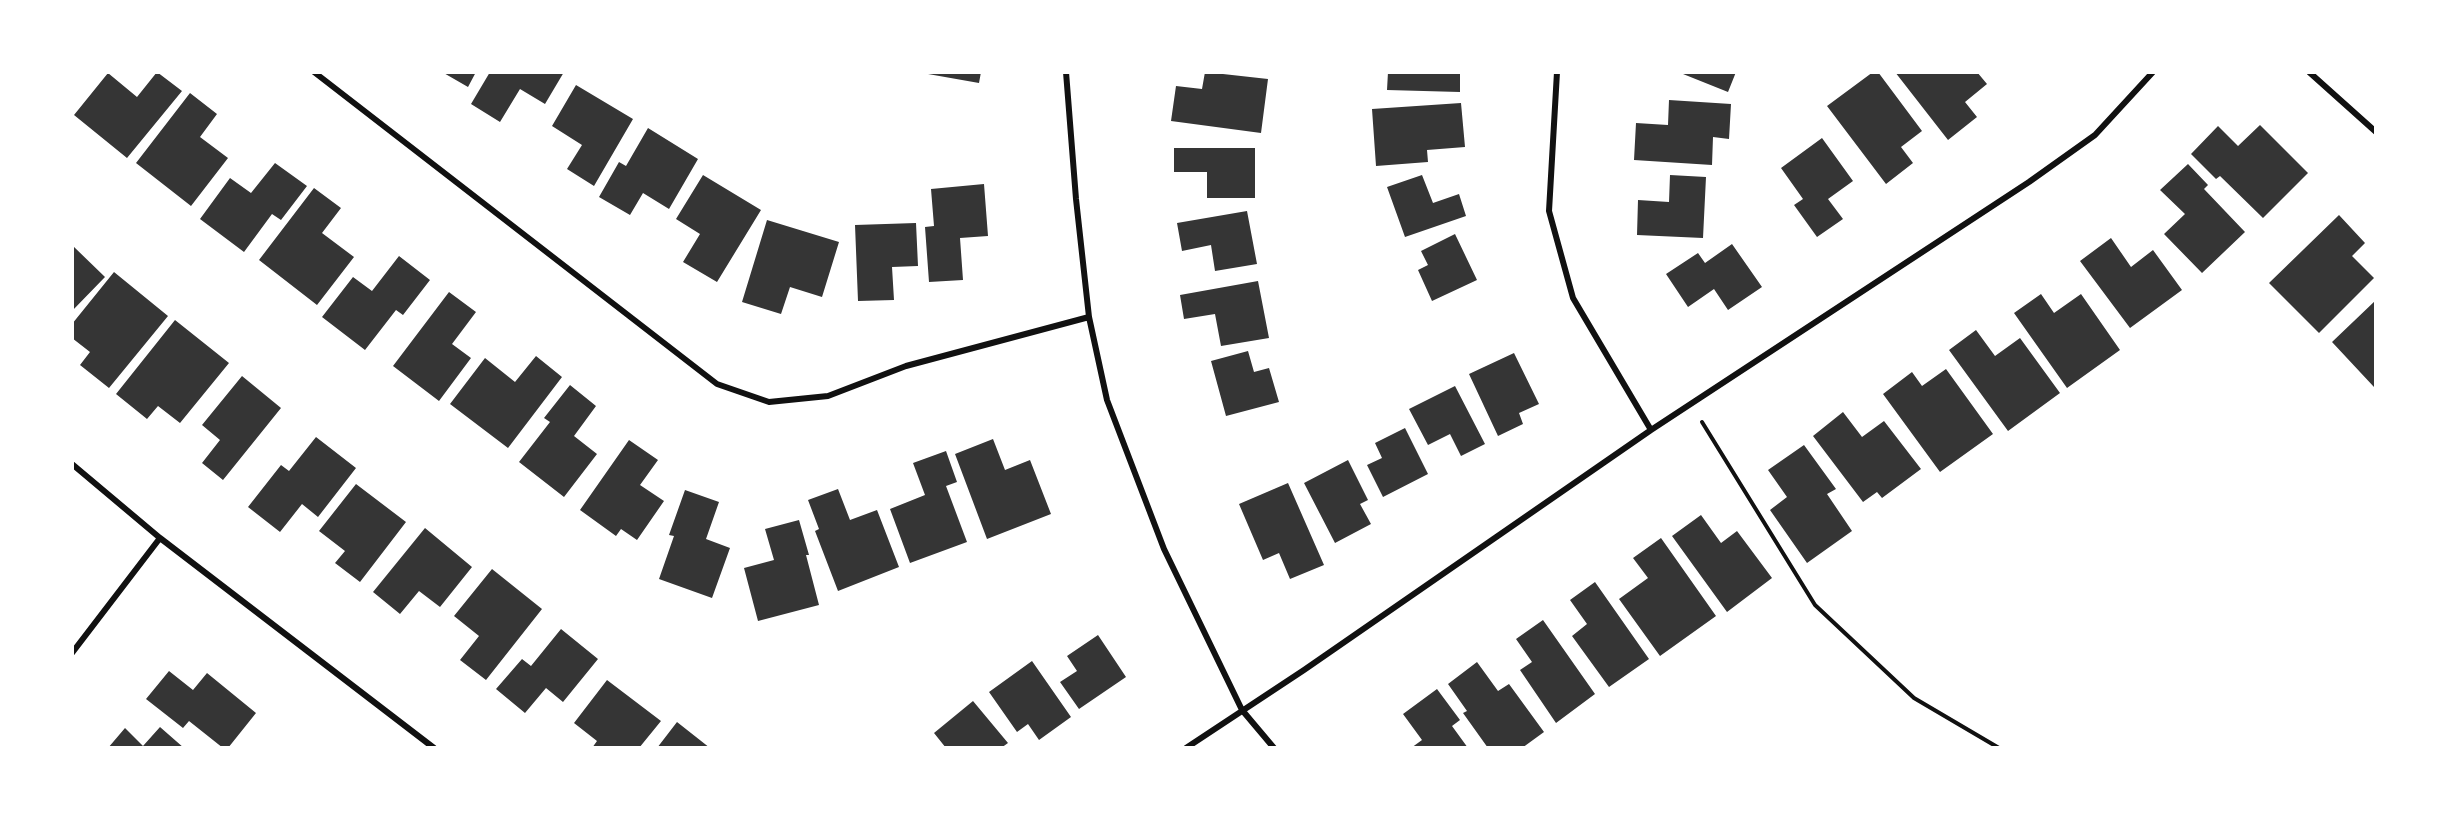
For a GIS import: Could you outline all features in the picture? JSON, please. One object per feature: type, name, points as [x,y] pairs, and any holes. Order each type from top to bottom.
[{"type":"street","points":[[314,72],[717,384],[769,402],[828,396],[906,366],[1089,317]]},
{"type":"street","points":[[1066,72],[1076,199],[1089,317],[1107,400],[1164,549],[1242,710],[1274,748]]},
{"type":"street","points":[[1557,72],[1549,211],[1573,298],[1651,430]]},
{"type":"street","points":[[1186,748],[1304,670],[1651,430],[2019,189],[2095,135],[2152,72]]},
{"type":"street","points":[[2308,72],[2376,132]]},
{"type":"street","points":[[72,464],[160,538],[434,748]]},
{"type":"street","points":[[72,653],[160,538]]},
{"type":"path","points":[[1691,404],[1815,605],[1914,698],[1999,748]]},
{"type":"building","points":[[157,72],[182,91],[127,158],[74,115],[108,73],[137,97]]},
{"type":"building","points":[[442,72],[476,72],[468,87]]},
{"type":"building","points":[[490,72],[564,72],[545,104],[520,89],[500,122],[471,104]]},
{"type":"building","points":[[928,72],[981,72],[979,83],[928,74]]},
{"type":"building","points":[[1205,72],[1268,79],[1261,133],[1171,121],[1176,86],[1202,89]]},
{"type":"building","points":[[1388,72],[1460,72],[1460,92],[1387,90]]},
{"type":"building","points":[[1678,72],[1736,72],[1728,92]]},
{"type":"building","points":[[1873,72],[1878,72],[1922,131],[1901,147],[1913,163],[1886,184],[1827,106]]},
{"type":"building","points":[[1895,72],[1977,72],[1987,84],[1965,102],[1977,117],[1948,140]]},
{"type":"building","points":[[576,85],[633,119],[594,186],[567,169],[582,145],[552,126]]},
{"type":"building","points":[[190,93],[217,114],[200,137],[228,158],[191,206],[136,163]]},
{"type":"building","points":[[1669,100],[1731,104],[1729,139],[1713,137],[1712,165],[1634,160],[1636,123],[1668,125]]},
{"type":"building","points":[[1461,103],[1465,147],[1427,150],[1428,162],[1376,166],[1372,109]]},
{"type":"building","points":[[2260,125],[2308,173],[2263,218],[2220,176],[2216,179],[2191,154],[2218,126],[2238,146]]},
{"type":"building","points":[[648,128],[698,159],[669,209],[643,193],[630,215],[599,197],[619,162],[626,166]]},
{"type":"building","points":[[1822,138],[1853,181],[1828,199],[1843,219],[1817,237],[1794,205],[1803,199],[1781,168]]},
{"type":"building","points":[[1174,148],[1255,148],[1255,198],[1207,198],[1207,172],[1174,172]]},
{"type":"building","points":[[275,163],[307,186],[281,220],[272,214],[244,252],[200,219],[230,178],[251,193]]},
{"type":"building","points":[[2188,164],[2208,185],[2204,189],[2245,232],[2202,273],[2164,234],[2185,214],[2160,190]]},
{"type":"building","points":[[703,175],[761,210],[717,282],[683,262],[700,234],[676,219]]},
{"type":"building","points":[[1422,175],[1433,203],[1459,194],[1466,216],[1405,237],[1387,187]]},
{"type":"building","points":[[1670,175],[1706,177],[1703,238],[1637,235],[1638,200],[1669,202]]},
{"type":"building","points":[[984,184],[988,236],[960,238],[963,280],[929,282],[925,227],[934,226],[931,189]]},
{"type":"building","points":[[314,188],[341,208],[322,233],[354,257],[317,305],[259,260]]},
{"type":"building","points":[[1247,211],[1257,264],[1215,271],[1211,245],[1182,251],[1177,223]]},
{"type":"building","points":[[2339,215],[2365,243],[2352,256],[2374,278],[2319,333],[2269,283]]},
{"type":"building","points":[[767,220],[839,242],[822,297],[790,287],[781,314],[742,302]]},
{"type":"building","points":[[916,223],[918,266],[892,267],[894,300],[858,301],[855,225]]},
{"type":"building","points":[[1455,234],[1477,280],[1432,301],[1418,270],[1428,265],[1421,251]]},
{"type":"building","points":[[2111,238],[2131,267],[2153,250],[2182,290],[2130,328],[2080,261]]},
{"type":"building","points":[[1732,244],[1762,287],[1728,310],[1714,289],[1688,307],[1666,274],[1698,253],[1705,263]]},
{"type":"building","points":[[72,245],[105,277],[72,311]]},
{"type":"building","points":[[399,256],[430,280],[403,315],[396,310],[365,350],[322,317],[353,277],[372,291]]},
{"type":"building","points":[[114,272],[168,316],[109,388],[80,365],[90,352],[72,338],[72,324]]},
{"type":"building","points":[[1258,281],[1269,338],[1221,346],[1215,314],[1184,319],[1180,295]]},
{"type":"building","points":[[449,292],[476,312],[452,344],[471,358],[439,401],[393,366]]},
{"type":"building","points":[[2041,294],[2054,313],[2081,294],[2120,350],[2067,388],[2014,313]]},
{"type":"building","points":[[2376,300],[2376,385],[2374,387],[2332,342]]},
{"type":"building","points":[[175,320],[229,363],[180,423],[158,406],[147,419],[116,394]]},
{"type":"building","points":[[1976,330],[1995,356],[2020,338],[2060,393],[2008,431],[1949,350]]},
{"type":"building","points":[[1248,351],[1254,372],[1269,368],[1279,402],[1226,416],[1211,361]]},
{"type":"building","points":[[1514,353],[1539,404],[1519,413],[1523,424],[1498,436],[1469,374]]},
{"type":"building","points":[[536,356],[562,377],[508,448],[450,404],[485,358],[515,382]]},
{"type":"building","points":[[1946,369],[1993,434],[1940,472],[1883,394],[1912,372],[1922,386]]},
{"type":"building","points":[[242,376],[281,408],[223,480],[202,463],[220,440],[202,425]]},
{"type":"building","points":[[570,385],[596,406],[574,436],[597,454],[564,497],[519,462],[550,422],[544,418]]},
{"type":"building","points":[[1455,386],[1485,444],[1461,456],[1450,434],[1428,445],[1409,409]]},
{"type":"building","points":[[1843,412],[1862,437],[1884,421],[1921,469],[1882,498],[1877,492],[1863,502],[1813,436]]},
{"type":"building","points":[[1405,428],[1428,474],[1383,497],[1367,465],[1382,458],[1375,443]]},
{"type":"building","points":[[316,437],[356,468],[318,517],[302,504],[280,532],[248,507],[281,465],[289,471]]},
{"type":"building","points":[[993,439],[1005,470],[1030,460],[1051,514],[987,539],[955,454]]},
{"type":"building","points":[[629,440],[658,460],[640,485],[664,501],[637,540],[621,529],[616,536],[580,510]]},
{"type":"building","points":[[1804,445],[1836,489],[1827,494],[1852,531],[1807,563],[1770,510],[1787,497],[1768,470]]},
{"type":"building","points":[[946,451],[957,482],[946,486],[967,542],[910,563],[890,509],[925,495],[913,463]]},
{"type":"building","points":[[1348,460],[1368,500],[1360,504],[1371,524],[1335,543],[1304,483]]},
{"type":"building","points":[[1288,483],[1324,565],[1290,579],[1279,553],[1263,560],[1239,504]]},
{"type":"building","points":[[356,484],[406,522],[360,582],[335,563],[345,551],[319,531]]},
{"type":"building","points":[[838,489],[850,520],[877,510],[899,567],[838,591],[815,531],[819,529],[808,500]]},
{"type":"building","points":[[685,490],[719,502],[706,539],[730,548],[712,598],[659,579],[674,536],[669,535]]},
{"type":"building","points":[[1701,515],[1721,543],[1737,531],[1772,578],[1727,612],[1672,536]]},
{"type":"building","points":[[799,520],[819,605],[758,621],[744,568],[774,560],[765,529]]},
{"type":"building","points":[[425,528],[472,567],[440,607],[419,591],[400,614],[373,592]]},
{"type":"building","points":[[1661,538],[1716,616],[1660,656],[1619,599],[1648,578],[1633,558]]},
{"type":"building","points":[[492,569],[542,609],[486,680],[460,660],[479,636],[454,616]]},
{"type":"building","points":[[1595,582],[1649,659],[1609,687],[1572,636],[1587,624],[1570,600]]},
{"type":"building","points":[[1543,620],[1595,694],[1556,723],[1520,670],[1532,662],[1516,639]]},
{"type":"building","points":[[561,629],[598,659],[563,702],[546,688],[525,713],[496,689],[522,659],[531,666]]},
{"type":"building","points":[[1098,635],[1126,677],[1079,709],[1060,682],[1077,671],[1067,656]]},
{"type":"building","points":[[1032,661],[1071,717],[1039,740],[1028,724],[1017,732],[989,692]]},
{"type":"building","points":[[1477,662],[1498,691],[1509,684],[1544,732],[1522,748],[1488,748],[1463,713],[1467,711],[1448,684]]},
{"type":"building","points":[[169,671],[193,690],[207,673],[256,713],[228,748],[223,748],[189,721],[183,728],[146,699]]},
{"type":"building","points":[[607,680],[661,721],[639,748],[592,748],[597,741],[574,723]]},
{"type":"building","points":[[1437,689],[1460,720],[1452,726],[1468,748],[1411,748],[1422,740],[1403,714]]},
{"type":"building","points":[[973,701],[1008,743],[1001,748],[946,748],[934,733]]},
{"type":"building","points":[[677,722],[710,748],[657,748]]},
{"type":"building","points":[[160,727],[184,748],[108,748],[125,728],[143,746]]}]
